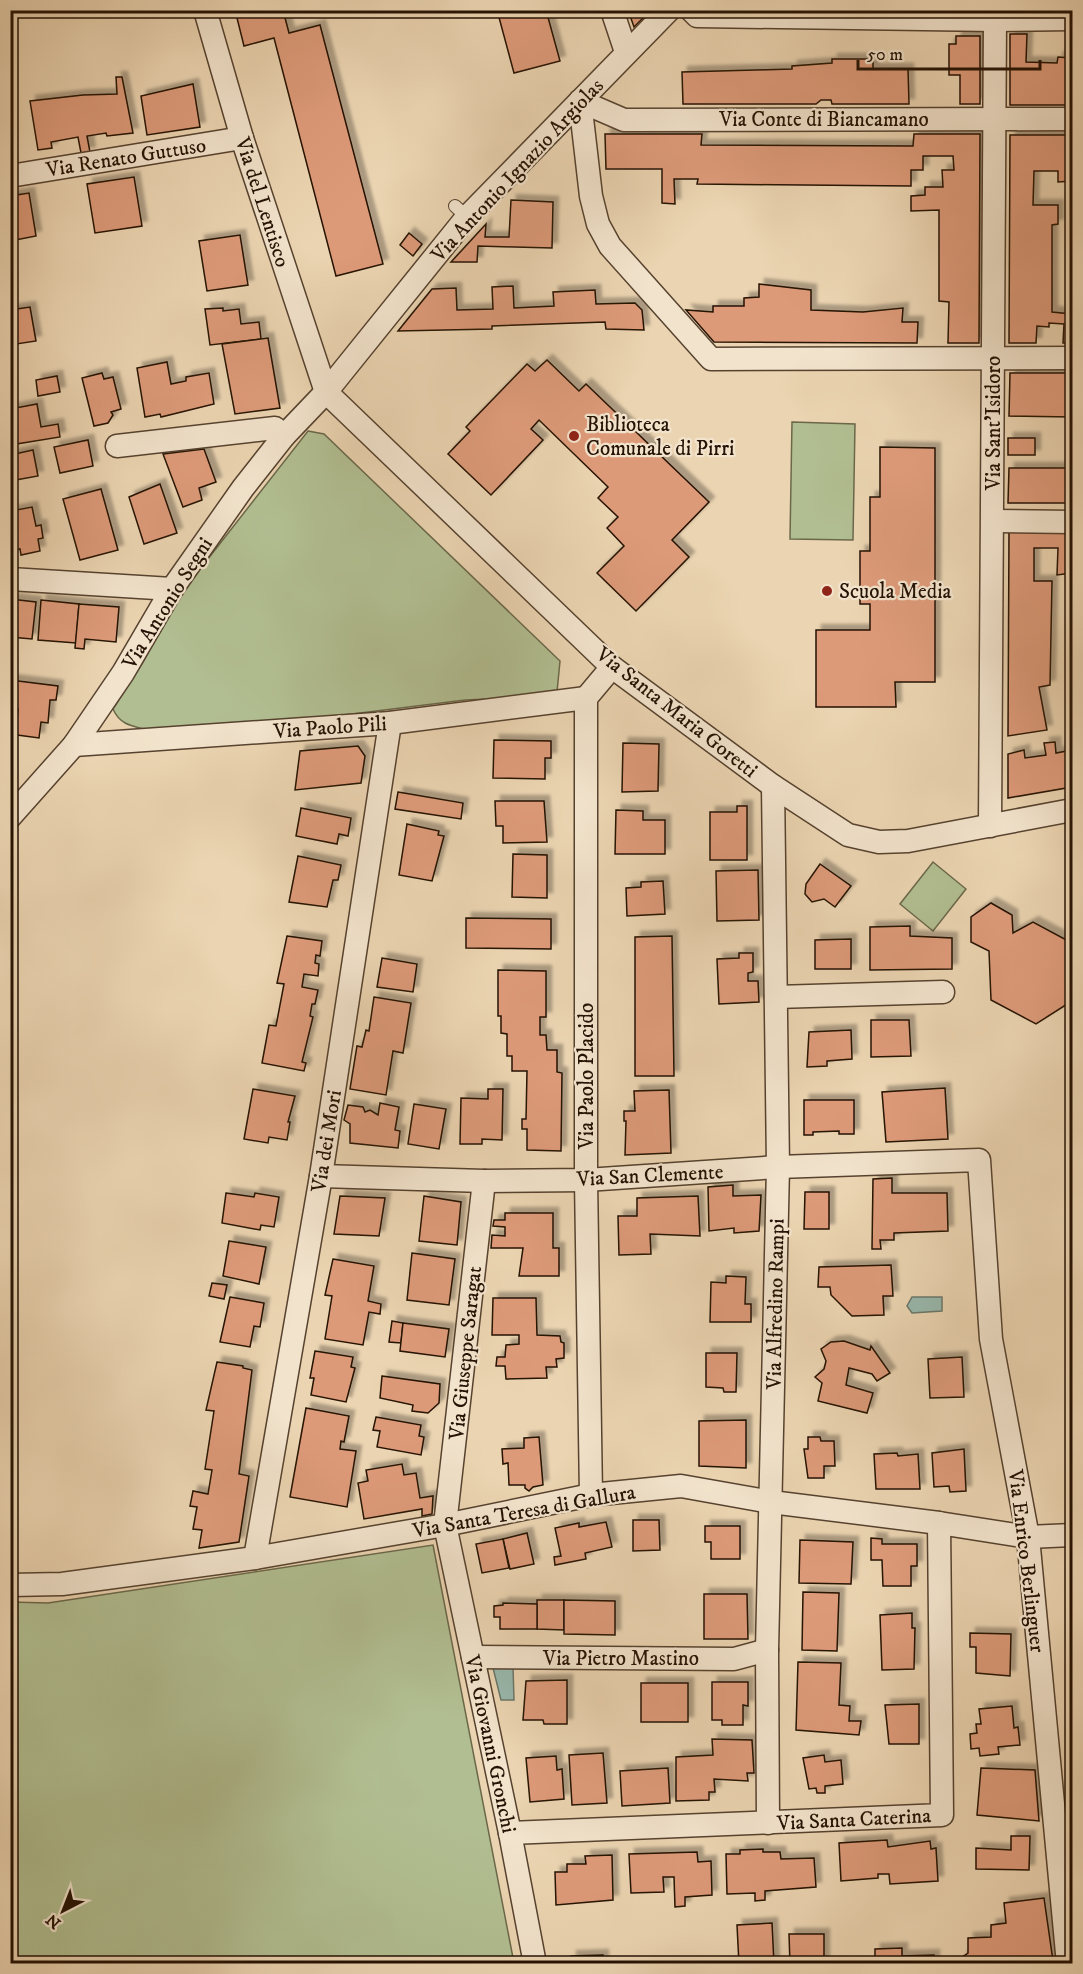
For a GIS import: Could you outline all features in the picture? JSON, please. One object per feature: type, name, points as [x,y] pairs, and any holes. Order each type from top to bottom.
[{"type":"street","name":"Via del Lentisco","points":[[205,10],[242,138],[326,392]]},
{"type":"street","points":[[612,10],[626,52]]},
{"type":"street","name":"Via Antonio Ignazio Argiolas","points":[[326,392],[461,212],[580,101],[669,10]]},
{"type":"street","points":[[692,10],[697,16],[1072,19]]},
{"type":"street","name":"Via Sant'Isidoro","points":[[990,826],[995,20]]},
{"type":"street","points":[[580,101],[591,196],[598,224],[610,246],[711,359],[1072,358]]},
{"type":"street","name":"Via Conte di Biancamano","points":[[580,101],[624,120],[1072,119]]},
{"type":"street","name":"Via Renato Guttuso","points":[[10,176],[242,138]]},
{"type":"street","name":"Via Antonio Segni","points":[[10,817],[74,745],[123,673],[172,589],[243,488],[284,436],[326,392]]},
{"type":"street","name":"Via Santa Maria Goretti","points":[[326,392],[612,667],[773,786],[848,835],[879,842],[908,841],[1072,810]]},
{"type":"street","points":[[117,446],[275,428],[284,436]]},
{"type":"street","points":[[993,521],[1072,522]]},
{"type":"street","points":[[10,579],[172,589]]},
{"type":"street","points":[[586,698],[612,667]]},
{"type":"street","name":"Via Paolo Pili","points":[[74,745],[390,723],[586,698]]},
{"type":"street","name":"Via Paolo Placido","points":[[586,698],[586,1180],[591,1494]]},
{"type":"street","name":"Via dei Mori","points":[[255,1558],[321,1176],[390,723]]},
{"type":"street","name":"Via Alfredino Rampi","points":[[768,1822],[767,1650],[778,1167],[773,786]]},
{"type":"street","points":[[776,997],[943,992]]},
{"type":"street","name":"Via San Clemente","points":[[321,1176],[484,1181],[586,1180],[778,1167],[979,1160]]},
{"type":"street","name":"Via Enrico Berlinguer","points":[[979,1160],[991,1339],[1029,1537],[1068,1964]]},
{"type":"street","name":"Via Giuseppe Saragat","points":[[446,1525],[484,1181]]},
{"type":"street","name":"Via Santa Teresa di Gallura","points":[[10,1585],[62,1584],[255,1558],[446,1525],[591,1494],[681,1486],[771,1502],[1029,1537],[1072,1535]]},
{"type":"street","name":"Via Santa Caterina","points":[[510,1833],[942,1815],[939,1523]]},
{"type":"street","name":"Via Giovanni Gronchi","points":[[446,1525],[535,1964]]},
{"type":"street","name":"Via Pietro Mastino","points":[[473,1657],[734,1659],[767,1650]]},
{"type":"green space","points":[[792,422],[855,424],[853,540],[790,539]]},
{"type":"green space","points":[[308,431],[324,434],[560,661],[557,692],[550,696],[465,700],[336,716],[148,730],[127,724],[119,718],[113,709],[143,662],[179,596]]},
{"type":"green space","points":[[933,862],[966,889],[933,931],[900,904]]},
{"type":"green space","points":[[433,1545],[514,1963],[11,1963],[11,1602],[48,1603]]},
{"type":"water","points":[[912,1297],[942,1297],[942,1311],[912,1313],[907,1306]]},
{"type":"water","points":[[513,1667],[514,1700],[501,1700],[493,1668]]},
{"type":"building","points":[[235,10],[283,10],[289,33],[320,25],[383,264],[336,276],[274,38],[244,46]]},
{"type":"building","points":[[497,10],[546,10],[560,61],[514,73]]},
{"type":"building","points":[[628,10],[651,10],[634,27]]},
{"type":"building","points":[[1010,34],[1027,34],[1026,62],[1057,63],[1058,57],[1072,58],[1072,105],[1010,105]]},
{"type":"building","points":[[956,36],[980,36],[980,104],[960,104],[960,75],[949,75],[949,44],[956,44]]},
{"type":"building","points":[[832,59],[873,59],[873,69],[908,69],[909,104],[832,104],[831,100],[821,100],[816,104],[683,104],[682,72],[792,69],[792,66],[832,63]]},
{"type":"building","points":[[116,77],[122,77],[133,133],[87,136],[90,152],[81,153],[78,137],[51,142],[52,148],[38,150],[30,101],[117,94]]},
{"type":"building","points":[[193,84],[200,127],[147,135],[141,96]]},
{"type":"building","points":[[605,134],[702,134],[701,145],[913,146],[914,134],[980,134],[979,343],[948,343],[949,302],[939,301],[939,210],[911,211],[911,196],[925,195],[925,187],[943,187],[942,170],[954,170],[953,156],[923,156],[923,170],[911,170],[911,186],[697,184],[698,179],[674,179],[675,204],[662,203],[662,169],[606,169]]},
{"type":"building","points":[[1010,135],[1072,135],[1072,181],[1058,182],[1058,171],[1034,171],[1033,205],[1058,205],[1058,224],[1052,225],[1052,312],[1072,314],[1072,343],[1063,343],[1064,324],[1049,323],[1049,327],[1037,326],[1036,343],[1009,343]]},
{"type":"building","points":[[134,177],[142,226],[95,233],[87,184]]},
{"type":"building","points":[[29,193],[36,236],[10,241],[10,196]]},
{"type":"building","points":[[511,200],[553,202],[552,248],[478,246],[477,262],[451,262],[486,224],[485,237],[509,237]]},
{"type":"building","points":[[409,233],[422,244],[413,256],[400,245]]},
{"type":"building","points":[[240,235],[248,285],[207,291],[199,241]]},
{"type":"building","points":[[759,284],[811,290],[811,310],[863,312],[903,308],[902,322],[918,322],[917,343],[714,342],[686,310],[713,312],[713,306],[744,306],[744,298],[759,297]]},
{"type":"building","points":[[513,286],[514,308],[554,306],[553,292],[595,290],[596,304],[635,303],[642,310],[644,330],[606,329],[605,322],[492,326],[492,329],[398,331],[432,289],[456,288],[457,310],[493,309],[492,287]]},
{"type":"building","points":[[30,307],[36,341],[10,345],[10,310]]},
{"type":"building","points":[[223,308],[223,311],[239,309],[241,324],[259,322],[261,339],[210,345],[205,309]]},
{"type":"building","points":[[268,338],[280,408],[235,414],[222,344]]},
{"type":"building","points":[[547,360],[579,391],[586,384],[709,502],[672,540],[689,557],[636,611],[597,573],[624,546],[607,528],[618,517],[598,498],[608,487],[539,420],[531,429],[543,440],[491,495],[448,454],[470,431],[466,427],[527,364],[535,371]]},
{"type":"building","points":[[167,362],[171,384],[186,381],[186,377],[209,373],[214,404],[161,417],[160,414],[145,417],[137,368]]},
{"type":"building","points":[[102,373],[104,379],[113,377],[121,409],[111,412],[113,415],[108,423],[94,426],[82,378]]},
{"type":"building","points":[[1010,373],[1072,373],[1072,417],[1009,416]]},
{"type":"building","points":[[57,376],[60,392],[38,396],[36,380]]},
{"type":"building","points":[[37,404],[41,427],[58,424],[60,437],[10,445],[10,409]]},
{"type":"building","points":[[1008,438],[1035,438],[1035,455],[1008,455]]},
{"type":"building","points":[[88,440],[93,466],[60,473],[54,447]]},
{"type":"building","points":[[880,447],[935,448],[935,682],[895,682],[896,707],[816,707],[816,630],[870,630],[870,604],[860,604],[860,551],[870,551],[870,497],[880,497]]},
{"type":"building","points":[[204,449],[216,482],[199,488],[202,500],[183,507],[163,454]]},
{"type":"building","points":[[33,450],[38,476],[10,481],[10,455]]},
{"type":"building","points":[[1009,468],[1072,468],[1072,503],[1008,503]]},
{"type":"building","points":[[160,484],[177,533],[144,544],[129,497]]},
{"type":"building","points":[[101,489],[118,550],[80,560],[63,499]]},
{"type":"building","points":[[32,507],[36,526],[41,525],[43,538],[38,539],[40,551],[21,555],[20,549],[10,551],[11,511]]},
{"type":"building","points":[[1009,532],[1072,532],[1072,573],[1057,575],[1058,548],[1034,548],[1034,581],[1052,581],[1050,685],[1039,687],[1047,730],[1008,736]]},
{"type":"building","points":[[10,599],[36,602],[32,639],[10,637]]},
{"type":"building","points":[[41,600],[79,604],[76,643],[38,640]]},
{"type":"building","points":[[79,604],[119,607],[116,642],[85,639],[84,649],[75,648]]},
{"type":"building","points":[[10,680],[58,686],[56,700],[50,700],[48,723],[41,722],[39,738],[10,734],[10,719],[17,720],[18,709],[10,708]]},
{"type":"building","points":[[494,740],[551,741],[551,758],[545,758],[545,779],[493,778]]},
{"type":"building","points":[[1055,742],[1056,753],[1072,750],[1072,787],[1008,798],[1008,754],[1024,750],[1025,758],[1046,755],[1044,743]]},
{"type":"building","points":[[623,743],[659,744],[658,791],[622,792]]},
{"type":"building","points":[[358,746],[365,756],[361,783],[295,790],[300,751]]},
{"type":"building","points":[[398,792],[463,803],[461,819],[395,809]]},
{"type":"building","points":[[495,801],[544,801],[547,842],[503,843],[503,826],[496,826]]},
{"type":"building","points":[[737,806],[747,806],[747,860],[710,860],[710,812],[737,812]]},
{"type":"building","points":[[301,808],[351,818],[348,836],[339,834],[337,844],[296,836]]},
{"type":"building","points":[[616,810],[643,811],[643,820],[665,820],[665,854],[615,854]]},
{"type":"building","points":[[407,824],[439,831],[438,835],[444,836],[432,881],[399,875]]},
{"type":"building","points":[[513,854],[547,855],[547,898],[512,897]]},
{"type":"building","points":[[298,856],[341,865],[338,880],[333,880],[327,907],[289,902]]},
{"type":"building","points":[[820,864],[851,886],[835,907],[824,899],[812,902],[805,894],[806,884]]},
{"type":"building","points":[[758,870],[759,920],[717,921],[716,871]]},
{"type":"building","points":[[663,881],[665,914],[627,916],[626,888],[641,887],[641,882]]},
{"type":"building","points":[[991,903],[1012,915],[1013,933],[1033,922],[1072,943],[1072,1001],[1036,1024],[991,1000],[989,951],[971,942],[971,917]]},
{"type":"building","points":[[466,918],[551,919],[551,949],[466,948]]},
{"type":"building","points":[[910,926],[910,936],[952,938],[952,969],[870,970],[870,927]]},
{"type":"building","points":[[287,936],[322,941],[320,956],[316,955],[315,963],[319,964],[318,976],[304,974],[302,987],[318,990],[315,1004],[312,1004],[310,1016],[313,1017],[302,1062],[306,1063],[304,1071],[262,1063],[269,1025],[276,1026],[284,984],[277,983]]},
{"type":"building","points":[[672,936],[674,1076],[635,1076],[635,937]]},
{"type":"building","points":[[851,939],[851,969],[815,969],[815,940]]},
{"type":"building","points":[[739,953],[753,953],[753,972],[748,973],[748,981],[758,981],[759,1002],[719,1004],[717,959],[739,958]]},
{"type":"building","points":[[382,958],[417,964],[413,992],[377,987]]},
{"type":"building","points":[[498,970],[546,971],[546,1017],[540,1017],[540,1035],[546,1035],[547,1050],[557,1050],[557,1072],[562,1073],[561,1151],[527,1150],[527,1129],[522,1129],[522,1119],[526,1119],[527,1071],[512,1071],[512,1056],[507,1056],[507,1034],[501,1033],[501,1016],[498,1016]]},
{"type":"building","points":[[374,997],[411,1003],[403,1053],[393,1051],[386,1095],[350,1089],[357,1046],[362,1047],[366,1030],[369,1031]]},
{"type":"building","points":[[871,1020],[909,1020],[911,1056],[871,1057]]},
{"type":"building","points":[[851,1030],[852,1059],[827,1061],[827,1066],[807,1067],[809,1032]]},
{"type":"building","points":[[945,1088],[948,1139],[886,1142],[882,1092]]},
{"type":"building","points":[[253,1089],[295,1096],[288,1122],[290,1122],[287,1140],[269,1137],[268,1143],[244,1139]]},
{"type":"building","points":[[488,1089],[503,1089],[502,1140],[482,1139],[482,1144],[460,1144],[461,1098],[488,1099]]},
{"type":"building","points":[[669,1090],[671,1153],[625,1155],[624,1111],[635,1111],[634,1091]]},
{"type":"building","points":[[804,1100],[854,1100],[854,1134],[839,1134],[839,1131],[813,1132],[813,1135],[804,1135]]},
{"type":"building","points":[[380,1103],[399,1107],[395,1130],[400,1131],[398,1148],[350,1143],[350,1124],[344,1120],[348,1105],[363,1107],[365,1112],[370,1110],[378,1115]]},
{"type":"building","points":[[414,1104],[446,1109],[439,1149],[408,1144]]},
{"type":"building","points":[[892,1178],[892,1193],[947,1193],[948,1231],[894,1233],[894,1240],[880,1240],[881,1249],[872,1249],[873,1179]]},
{"type":"building","points":[[733,1185],[733,1196],[761,1195],[759,1231],[734,1233],[734,1228],[709,1231],[708,1187]]},
{"type":"building","points":[[805,1192],[829,1192],[829,1229],[804,1229]]},
{"type":"building","points":[[226,1193],[254,1197],[255,1193],[279,1197],[274,1227],[261,1225],[260,1230],[222,1223]]},
{"type":"building","points":[[340,1196],[385,1198],[379,1236],[334,1234]]},
{"type":"building","points":[[424,1196],[461,1202],[457,1245],[419,1241]]},
{"type":"building","points":[[698,1196],[700,1236],[650,1234],[651,1254],[619,1255],[618,1216],[637,1216],[637,1198]]},
{"type":"building","points":[[505,1213],[553,1213],[553,1248],[559,1248],[559,1276],[519,1276],[523,1248],[491,1248],[492,1235],[505,1236],[505,1227],[493,1226],[494,1220],[505,1220]]},
{"type":"building","points":[[229,1241],[266,1247],[259,1284],[223,1276]]},
{"type":"building","points":[[412,1253],[455,1259],[449,1305],[407,1300]]},
{"type":"building","points":[[333,1259],[374,1266],[368,1301],[381,1304],[380,1314],[369,1312],[363,1345],[325,1339],[332,1296],[325,1295]]},
{"type":"building","points":[[891,1265],[893,1296],[883,1296],[884,1315],[852,1316],[831,1295],[830,1287],[818,1287],[819,1267]]},
{"type":"building","points":[[726,1276],[746,1277],[745,1304],[751,1304],[751,1322],[710,1322],[711,1282],[726,1283]]},
{"type":"building","points":[[212,1283],[227,1285],[224,1299],[209,1296]]},
{"type":"building","points":[[230,1297],[264,1303],[260,1327],[254,1326],[250,1347],[220,1342]]},
{"type":"building","points":[[493,1298],[536,1298],[537,1335],[560,1336],[561,1342],[564,1343],[564,1358],[556,1359],[557,1367],[546,1367],[547,1378],[506,1379],[505,1366],[496,1366],[497,1357],[505,1357],[506,1345],[519,1344],[519,1335],[492,1335]]},
{"type":"building","points":[[392,1321],[403,1323],[401,1343],[389,1342]]},
{"type":"building","points":[[403,1323],[449,1329],[445,1357],[400,1351]]},
{"type":"building","points":[[844,1341],[870,1350],[871,1346],[890,1373],[877,1381],[872,1374],[849,1368],[846,1385],[873,1393],[867,1413],[818,1401],[822,1383],[815,1377],[824,1369],[826,1361],[821,1349],[831,1342]]},
{"type":"building","points":[[315,1351],[353,1357],[351,1367],[355,1368],[346,1402],[311,1395],[314,1378],[310,1378]]},
{"type":"building","points":[[706,1353],[737,1353],[736,1392],[724,1392],[723,1388],[706,1387]]},
{"type":"building","points":[[962,1357],[964,1397],[930,1398],[928,1359]]},
{"type":"building","points":[[217,1362],[243,1366],[243,1368],[252,1370],[239,1474],[249,1476],[239,1542],[199,1548],[202,1530],[193,1529],[197,1507],[190,1506],[193,1491],[208,1494],[212,1470],[205,1469],[214,1411],[206,1410]]},
{"type":"building","points":[[382,1376],[440,1384],[439,1403],[428,1413],[412,1411],[413,1405],[380,1398]]},
{"type":"building","points":[[306,1408],[349,1416],[344,1442],[341,1441],[340,1449],[356,1451],[347,1507],[290,1497]]},
{"type":"building","points":[[376,1417],[421,1425],[419,1436],[424,1437],[421,1455],[377,1447],[380,1431],[373,1430]]},
{"type":"building","points":[[746,1420],[746,1468],[699,1466],[699,1421]]},
{"type":"building","points":[[539,1437],[543,1485],[533,1487],[529,1491],[525,1485],[509,1485],[508,1463],[503,1464],[502,1449],[524,1448],[524,1438]]},
{"type":"building","points":[[808,1437],[820,1437],[821,1441],[834,1441],[835,1466],[824,1466],[824,1478],[808,1478],[804,1449],[808,1449]]},
{"type":"building","points":[[964,1449],[966,1491],[950,1492],[949,1486],[934,1487],[932,1453]]},
{"type":"building","points":[[897,1453],[898,1456],[918,1454],[920,1489],[876,1489],[874,1454]]},
{"type":"building","points":[[402,1464],[404,1475],[416,1473],[420,1498],[433,1496],[432,1514],[422,1516],[422,1509],[364,1519],[358,1483],[368,1481],[366,1470]]},
{"type":"building","points":[[633,1520],[659,1520],[660,1550],[633,1551]]},
{"type":"building","points":[[606,1522],[612,1547],[585,1553],[586,1559],[555,1565],[554,1557],[561,1556],[555,1528],[579,1523],[579,1527]]},
{"type":"building","points":[[705,1526],[740,1526],[740,1559],[711,1559],[711,1542],[705,1542]]},
{"type":"building","points":[[527,1533],[534,1564],[510,1569],[503,1539]]},
{"type":"building","points":[[871,1538],[882,1539],[882,1544],[917,1544],[917,1566],[911,1566],[911,1586],[883,1586],[882,1560],[871,1560]]},
{"type":"building","points":[[503,1539],[509,1568],[482,1573],[476,1544]]},
{"type":"building","points":[[800,1540],[853,1542],[851,1584],[799,1583]]},
{"type":"building","points":[[803,1592],[839,1593],[837,1651],[802,1650]]},
{"type":"building","points":[[704,1594],[747,1594],[748,1639],[704,1639]]},
{"type":"building","points":[[1072,1597],[1072,1622],[1068,1622]]},
{"type":"building","points":[[537,1600],[564,1600],[564,1630],[537,1629]]},
{"type":"building","points":[[564,1600],[615,1601],[615,1635],[564,1634]]},
{"type":"building","points":[[503,1603],[537,1604],[537,1629],[500,1629],[500,1617],[494,1617],[494,1606],[503,1605]]},
{"type":"building","points":[[912,1613],[912,1628],[915,1628],[914,1669],[882,1670],[880,1615]]},
{"type":"building","points":[[970,1633],[1011,1634],[1010,1676],[976,1673],[976,1647],[970,1647]]},
{"type":"building","points":[[798,1662],[841,1663],[839,1705],[850,1706],[849,1721],[861,1721],[859,1735],[796,1730]]},
{"type":"building","points":[[567,1680],[567,1724],[544,1724],[543,1720],[523,1720],[526,1681]]},
{"type":"building","points":[[712,1682],[748,1682],[748,1706],[743,1705],[743,1725],[722,1725],[722,1720],[712,1720]]},
{"type":"building","points":[[641,1683],[688,1683],[688,1722],[641,1722]]},
{"type":"building","points":[[919,1704],[919,1744],[889,1744],[885,1705]]},
{"type":"building","points":[[1012,1706],[1014,1728],[1018,1727],[1020,1745],[998,1747],[999,1754],[980,1756],[979,1748],[971,1749],[970,1734],[977,1733],[976,1724],[981,1724],[979,1709]]},
{"type":"building","points":[[712,1739],[752,1740],[754,1773],[747,1773],[748,1781],[714,1779],[715,1792],[709,1792],[709,1800],[676,1801],[676,1757],[713,1755]]},
{"type":"building","points":[[603,1753],[607,1803],[572,1805],[569,1755]]},
{"type":"building","points":[[824,1755],[825,1762],[841,1760],[843,1784],[825,1786],[825,1793],[817,1793],[816,1788],[809,1789],[803,1758]]},
{"type":"building","points":[[556,1756],[557,1770],[562,1769],[564,1799],[530,1802],[526,1758]]},
{"type":"building","points":[[668,1768],[670,1803],[622,1806],[620,1771]]},
{"type":"building","points":[[981,1768],[1035,1770],[1039,1821],[977,1815]]},
{"type":"building","points":[[1011,1836],[1030,1836],[1029,1870],[976,1869],[976,1848],[1011,1850]]},
{"type":"building","points":[[887,1840],[888,1847],[930,1841],[931,1849],[936,1848],[938,1881],[890,1884],[889,1874],[878,1874],[878,1878],[841,1881],[839,1843]]},
{"type":"building","points":[[763,1849],[763,1852],[780,1852],[781,1859],[814,1858],[816,1887],[765,1891],[765,1900],[755,1901],[755,1893],[727,1894],[726,1854],[740,1854],[740,1850]]},
{"type":"building","points":[[697,1852],[698,1862],[711,1861],[712,1895],[685,1897],[685,1906],[675,1907],[674,1877],[663,1877],[664,1892],[631,1893],[629,1854]]},
{"type":"building","points":[[612,1855],[613,1900],[556,1905],[555,1872],[567,1872],[567,1864],[586,1864],[585,1856]]},
{"type":"building","points":[[1044,1898],[1053,1961],[1038,1964],[964,1964],[962,1957],[968,1953],[968,1938],[991,1937],[991,1925],[1006,1923],[1004,1903]]},
{"type":"building","points":[[772,1923],[774,1964],[739,1964],[737,1925]]},
{"type":"building","points":[[789,1934],[824,1934],[824,1964],[790,1964]]},
{"type":"building","points":[[902,1948],[902,1956],[934,1955],[934,1964],[875,1964],[875,1949]]},
{"type":"building","points":[[603,1955],[603,1964],[571,1964],[571,1956]]},
{"type":"place","name":"Biblioteca Comunale di Pirri","points":[[574,436]]},
{"type":"place","name":"Scuola Media","points":[[827,591]]}]
